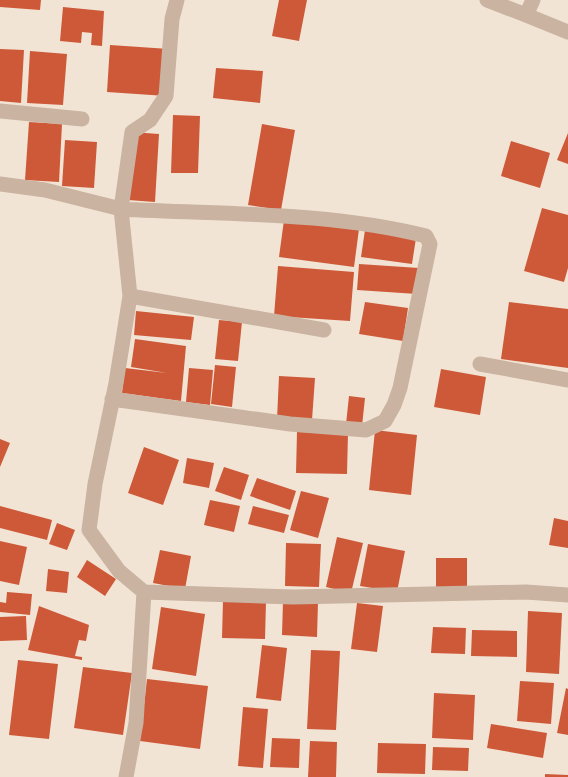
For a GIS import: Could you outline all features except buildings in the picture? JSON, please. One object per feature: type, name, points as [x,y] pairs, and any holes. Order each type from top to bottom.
[{"type":"street","points":[[177,0],[172,19],[166,96],[150,120],[132,132],[121,209],[130,296],[95,484],[89,530],[119,571],[144,592],[293,597],[526,592],[568,595]]},
{"type":"street","points":[[487,0],[568,32]]},
{"type":"street","points":[[526,15],[533,0]]},
{"type":"street","points":[[0,111],[82,119]]},
{"type":"street","points":[[0,184],[45,190],[121,209],[334,219],[381,225],[426,236],[430,244],[400,387],[385,421],[366,430],[290,424],[112,399]]},
{"type":"street","points":[[130,296],[324,330]]},
{"type":"street","points":[[480,364],[568,380]]},
{"type":"street","points":[[126,777],[136,723],[144,592]]}]
